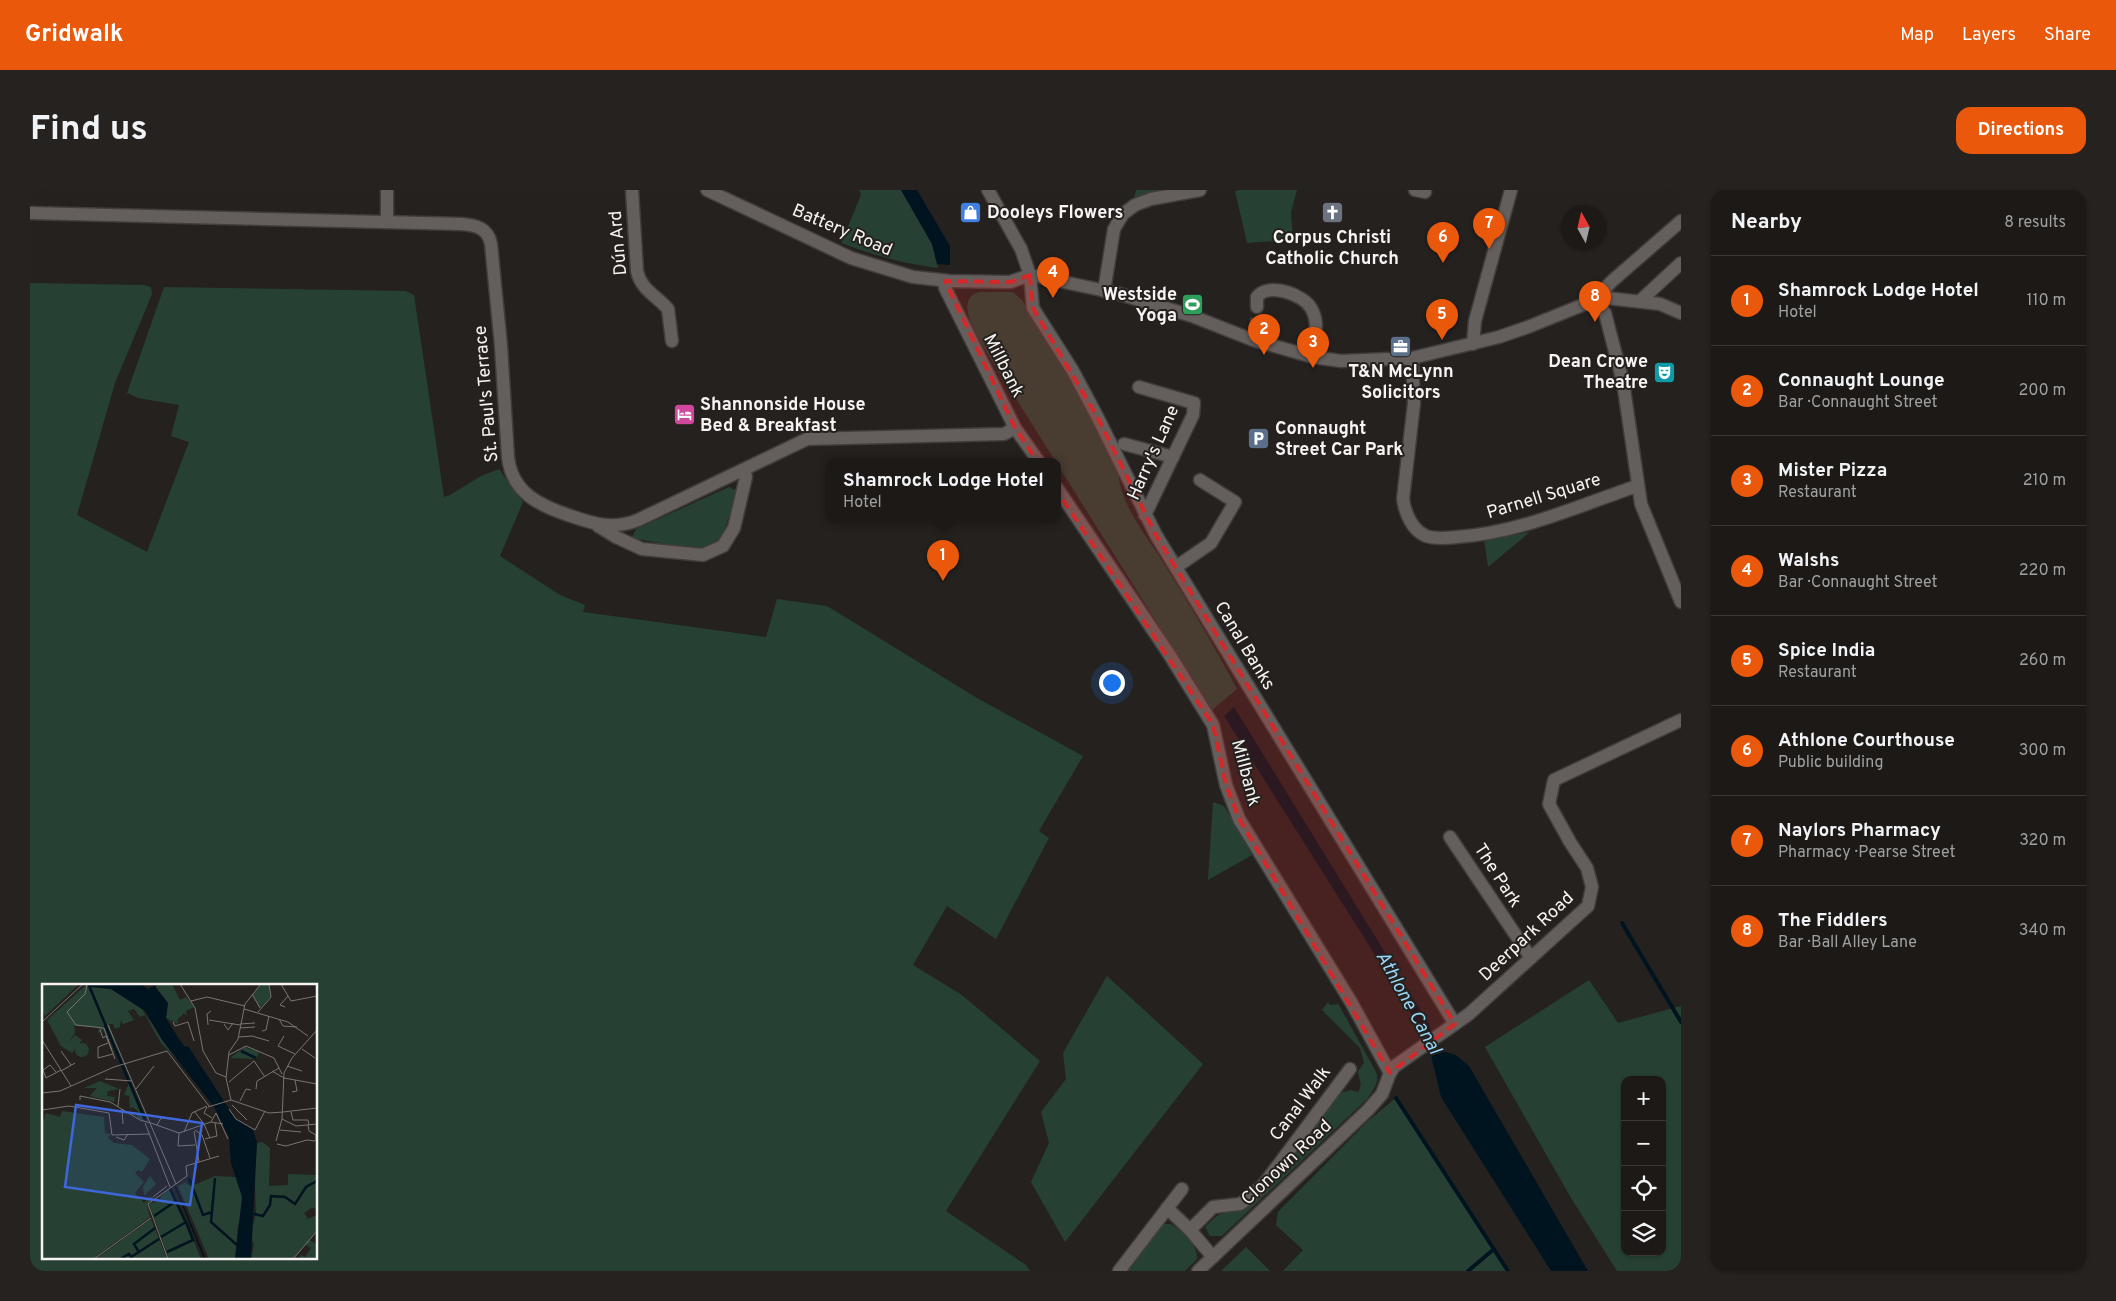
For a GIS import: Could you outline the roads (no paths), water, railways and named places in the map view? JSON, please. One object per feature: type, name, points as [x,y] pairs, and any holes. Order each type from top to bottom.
[{"type":"street","points":[[30,213],[387,222],[387,190]]},
{"type":"street","name":"Dún Ard","points":[[632,190],[639,281],[668,310],[672,340]]},
{"type":"street","name":"Battery Road","points":[[707,190],[851,258],[913,277],[967,282],[1010,282],[1030,275]]},
{"type":"street","name":"Canal Banks","points":[[988,190],[1021,249],[1030,275],[1033,308],[1072,371],[1098,418],[1123,466],[1145,515],[1450,1028]]},
{"type":"street","points":[[1104,291],[1114,229],[1123,214],[1151,199],[1200,190]]},
{"type":"street","points":[[1473,344],[1475,321],[1511,190]]},
{"type":"street","points":[[1597,298],[1604,288],[1681,221]]},
{"type":"street","name":"St. Paul's Terrace","points":[[387,222],[468,224],[482,228],[488,234],[496,282],[508,457],[511,470],[526,494],[539,505],[598,526],[619,526],[638,520],[807,439],[1004,434],[1015,428]]},
{"type":"street","points":[[1640,301],[1681,263]]},
{"type":"street","points":[[1030,275],[1104,291],[1192,316],[1254,335],[1309,357],[1341,361],[1412,358],[1473,344],[1528,328],[1597,298],[1640,301],[1667,306],[1681,313]]},
{"type":"street","name":"Millbank","points":[[948,281],[945,288],[1015,428],[1036,458]]},
{"type":"street","points":[[1257,307],[1257,297],[1263,291],[1270,290],[1290,294],[1306,302],[1311,307],[1316,327]]},
{"type":"street","points":[[1597,298],[1605,313],[1612,340],[1629,420],[1641,504],[1681,602]]},
{"type":"street","points":[[1309,357],[1313,344]]},
{"type":"street","name":"Parnell Square","points":[[1412,358],[1414,403],[1403,498],[1405,510],[1409,518],[1417,530],[1426,536],[1448,538],[1514,528],[1637,486]]},
{"type":"street","name":"Harry's Lane","points":[[1139,387],[1194,404],[1193,415],[1145,515]]},
{"type":"street","points":[[1124,444],[1172,457]]},
{"type":"street","points":[[598,526],[642,549],[703,555],[723,546],[734,528],[746,477],[744,470]]},
{"type":"street","points":[[1176,567],[1210,543],[1235,502],[1200,480]]},
{"type":"street","name":"Millbank","points":[[1061,494],[1170,654],[1213,726],[1226,785],[1239,819],[1351,1002],[1390,1072]]},
{"type":"street","name":"Deerpark Road","points":[[1390,1072],[1399,1063],[1469,1014],[1588,906],[1592,887],[1587,868],[1549,804],[1554,780],[1681,720]]},
{"type":"street","name":"The Park","points":[[1450,837],[1531,958]]},
{"type":"street","name":"Canal Walk","points":[[1190,1230],[1213,1207],[1240,1204],[1250,1198],[1264,1184],[1350,1069]]},
{"type":"street","name":"Clonown Road","points":[[1198,1271],[1368,1110],[1386,1087],[1390,1072]]},
{"type":"street","points":[[1119,1271],[1182,1189]]},
{"type":"street","points":[[1167,1208],[1190,1230],[1213,1257]]},
{"type":"water","points":[[901,190],[917,190],[950,246],[950,265],[937,264],[932,244]]},
{"type":"water","name":"Athlone Canal","points":[[1234,707],[1429,1024],[1432,1036],[1427,1041],[1389,977],[1224,716]]},
{"type":"water","points":[[1436,1047],[1456,1055],[1469,1066],[1588,1271],[1551,1271],[1441,1097],[1430,1051]]},
{"type":"waterway","points":[[1622,923],[1681,1022]]},
{"type":"waterway","points":[[1396,1098],[1508,1271]]},
{"type":"waterway","points":[[1468,1271],[1494,1249]]},
{"type":"tunnel","points":[[1255,330],[1257,307]]},
{"type":"tunnel","points":[[1313,344],[1316,327]]},
{"type":"place","name":"Dooleys Flowers","points":[[971,213]]},
{"type":"place","name":"Corpus Christi Catholic Church","points":[[1332,213]]},
{"type":"place","name":"Naylors Pharmacy","points":[[1489,249]]},
{"type":"place","name":"Athlone Courthouse","points":[[1443,263]]},
{"type":"place","name":"Walshs","points":[[1053,298]]},
{"type":"place","name":"Westside Yoga","points":[[1193,305]]},
{"type":"place","name":"The Fiddlers","points":[[1595,322]]},
{"type":"place","name":"Spice India","points":[[1442,340]]},
{"type":"place","name":"T&N McLynn Solicitors","points":[[1401,347]]},
{"type":"place","name":"Connaught Lounge","points":[[1264,355]]},
{"type":"place","name":"Mister Pizza","points":[[1313,368]]},
{"type":"place","name":"Dean Crowe Theatre","points":[[1664,372]]},
{"type":"place","name":"Shannonside House Bed & Breakfast","points":[[684,415]]},
{"type":"place","name":"Connaught Street Car Park","points":[[1259,439]]},
{"type":"place","name":"Shamrock Lodge Hotel","points":[[943,581]]}]
